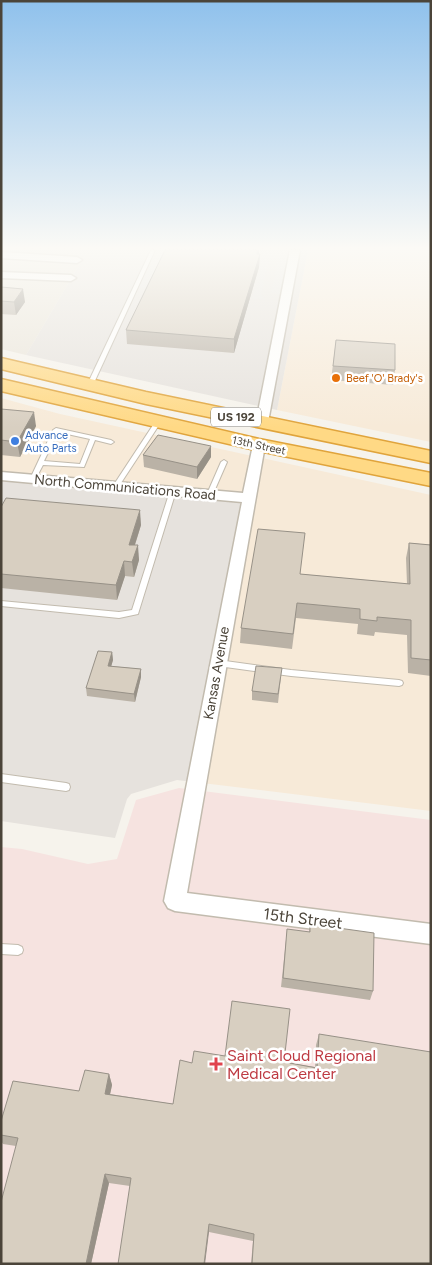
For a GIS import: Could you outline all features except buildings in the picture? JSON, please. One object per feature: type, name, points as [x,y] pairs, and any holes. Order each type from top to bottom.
[{"type":"highway","name":"13th Street","points":[[1,363],[90,385],[431,457]]},
{"type":"highway","points":[[1,370],[19,375],[42,373]]},
{"type":"highway","name":"13th Street","points":[[1,385],[259,446],[431,480]]},
{"type":"highway","points":[[21,390],[68,393],[228,428],[262,422]]},
{"type":"highway","points":[[259,446],[275,439],[298,437],[392,456],[402,451]]},
{"type":"street","points":[[262,422],[284,309]]},
{"type":"street","name":"Kansas Avenue","points":[[175,901],[259,446]]},
{"type":"street","name":"North Communications Road","points":[[1,477],[248,498]]},
{"type":"street","name":"15th Street","points":[[175,901],[431,934]]},
{"type":"lane","points":[[90,385],[126,309]]},
{"type":"lane","points":[[116,486],[158,422]]},
{"type":"lane","points":[[33,479],[56,430],[110,442]]},
{"type":"lane","points":[[40,463],[82,466],[93,438]]},
{"type":"lane","points":[[210,494],[224,462]]},
{"type":"lane","points":[[1,603],[119,615],[135,612],[173,491]]},
{"type":"lane","points":[[218,663],[291,673],[399,683]]},
{"type":"lane","points":[[1,778],[66,787]]},
{"type":"lane","points":[[1,949],[18,950]]},
{"type":"shaded area","points":[[1,309],[53,309],[26,355],[1,349]]},
{"type":"shaded area","points":[[53,309],[297,309],[277,410],[26,355]]},
{"type":"shaded area","points":[[297,309],[431,309],[431,442],[277,410]]},
{"type":"shaded area","points":[[1,398],[60,414],[431,495],[431,811],[202,783],[1,476]]},
{"type":"shaded area","points":[[1,476],[254,496],[202,783],[177,780],[131,794],[127,799],[115,838],[1,821]]},
{"type":"shaded area","name":"Saint Cloud Regional Medical Center","points":[[179,788],[431,820],[431,1264],[1,1264],[1,847],[22,849],[88,864],[117,859],[136,800]]},
{"type":"place","name":"Beef 'O' Brady's","points":[[336,378]]},
{"type":"place","name":"Advance Auto Parts","points":[[15,441]]},
{"type":"place","name":"Saint Cloud Regional Medical Center","points":[[216,1064]]}]
